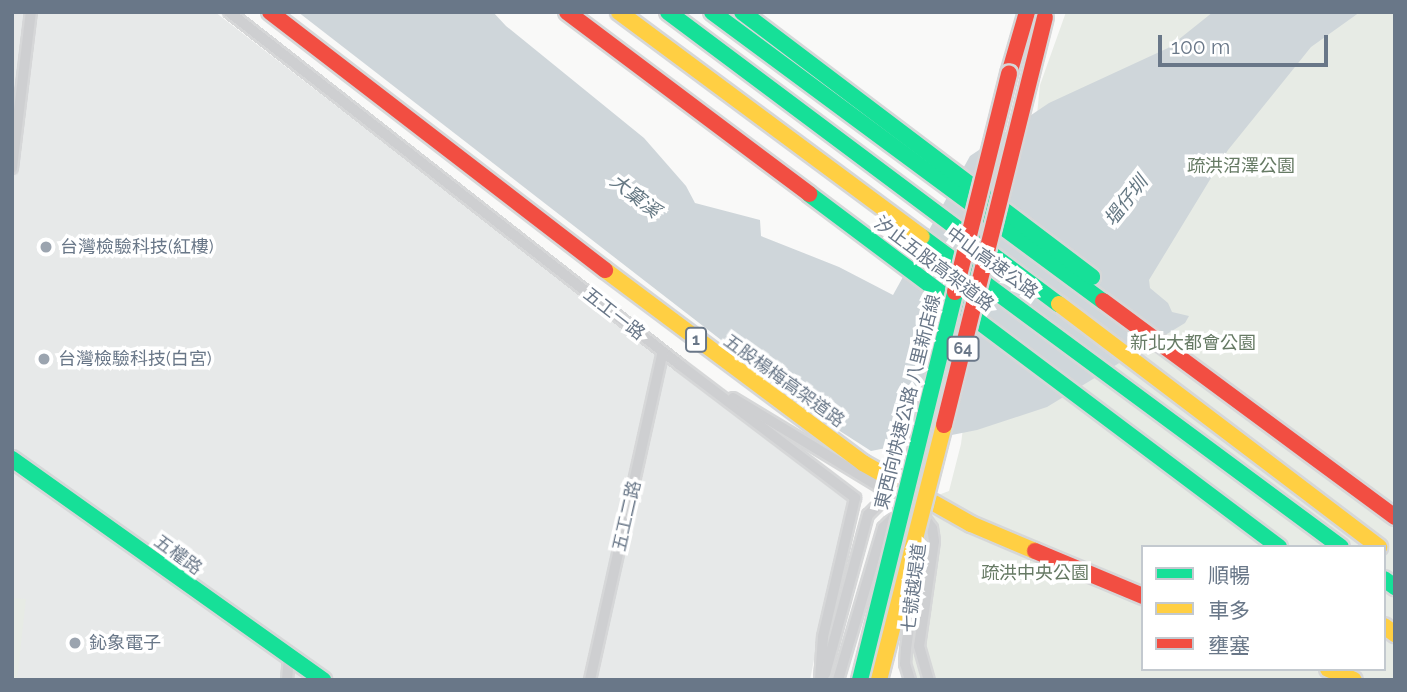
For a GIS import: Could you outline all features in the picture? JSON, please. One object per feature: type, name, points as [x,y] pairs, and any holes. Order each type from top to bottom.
[{"type":"main road","name":"五股楊梅高架道路","points":[[270,12],[698,342],[863,463],[971,524],[1141,595]]},
{"type":"main road","name":"汐止五股高架道路","points":[[567,12],[1276,545]]},
{"type":"main road","name":"中山高速公路","points":[[619,12],[1338,545]]},
{"type":"main road","name":"中山高速公路","points":[[668,12],[875,164],[1376,545]]},
{"type":"main road","points":[[712,12],[1395,517]]},
{"type":"main road","points":[[742,12],[1395,505]]},
{"type":"main road","points":[[1009,74],[1020,12]]},
{"type":"main road","name":"東西向快速公路 八里新店線","points":[[860,680],[1009,74],[1027,12]]},
{"type":"main road","name":"64","points":[[879,680],[1046,14]]},
{"type":"main road","name":"五權路","points":[[12,459],[323,680]]},
{"type":"main road","points":[[1333,671],[1354,680]]},
{"type":"street","points":[[12,166],[31,12]]},
{"type":"street","name":"五工一路","points":[[229,12],[663,352],[855,498],[823,638],[821,680]]},
{"type":"street","name":"五工二路","points":[[590,680],[663,352]]},
{"type":"street","name":"七號越堤道","points":[[680,365],[917,509],[932,528],[933,541],[919,646],[929,680]]},
{"type":"street","points":[[821,680],[869,515],[884,499],[897,498]]},
{"type":"street","name":"七號越堤道","points":[[838,680],[883,528],[892,520],[902,519],[914,524],[920,532],[922,542],[906,649],[905,664],[910,680]]},
{"type":"street","points":[[287,680],[289,658]]},
{"type":"shaded area","points":[[12,12],[215,12],[850,503],[834,559],[810,680],[12,680]]},
{"type":"green space","name":"新北大都會公園","points":[[1066,12],[1395,12],[1395,680],[903,680],[933,497],[949,491],[961,444],[973,348],[1033,153],[1040,85]]},
{"type":"green space","points":[[12,598],[26,599],[17,680],[12,680]]},
{"type":"water","points":[[298,12],[493,12],[506,26],[644,138],[686,186],[695,203],[760,220],[761,236],[839,267],[893,295],[970,156],[1049,103],[1168,48],[1213,12],[1360,12],[1311,47],[1228,150],[1149,280],[1150,288],[1168,303],[1172,312],[1189,316],[1185,323],[1047,407],[977,430],[871,451],[832,426]]},
{"type":"traffic: fast","points":[[668,12],[1059,304]]},
{"type":"traffic: fast","points":[[712,12],[1103,301]]},
{"type":"traffic: fast","points":[[742,12],[1092,277]]},
{"type":"traffic: fast","points":[[809,194],[1276,545]]},
{"type":"traffic: fast","points":[[922,237],[1338,545]]},
{"type":"traffic: fast","points":[[860,680],[955,292]]},
{"type":"traffic: fast","points":[[12,459],[323,680]]},
{"type":"traffic: fast","points":[[1386,580],[1395,587]]},
{"type":"traffic: slow","points":[[619,12],[922,237]]},
{"type":"traffic: slow","points":[[605,270],[863,463],[971,524],[1035,551]]},
{"type":"traffic: slow","points":[[1059,304],[1376,545]]},
{"type":"traffic: slow","points":[[879,680],[944,425]]},
{"type":"traffic: slow","points":[[1386,627],[1395,634]]},
{"type":"traffic: slow","points":[[1333,671],[1354,680]]},
{"type":"traffic: jam","points":[[270,12],[605,270]]},
{"type":"traffic: jam","points":[[567,12],[809,194]]},
{"type":"traffic: jam","points":[[1009,74],[1027,12]]},
{"type":"traffic: jam","points":[[944,425],[1045,17]]},
{"type":"traffic: jam","points":[[955,292],[1009,74]]},
{"type":"traffic: jam","points":[[1103,301],[1395,517]]},
{"type":"traffic: jam","points":[[1035,551],[1141,595]]},
{"type":"place","name":"台灣檢驗科技(紅樓)","points":[[46,247]]},
{"type":"place","name":"台灣檢驗科技(白宮)","points":[[44,359]]},
{"type":"place","name":"鈊象電子","points":[[75,643]]},
{"type":"park label","name":"疏洪沼澤公園","points":[[1241,166]]},
{"type":"park label","name":"疏洪中央公園","points":[[1035,573]]},
{"type":"water label","name":"大窠溪","points":[[635,196]]},
{"type":"water label","name":"塭仔圳","points":[[1126,201]]}]
